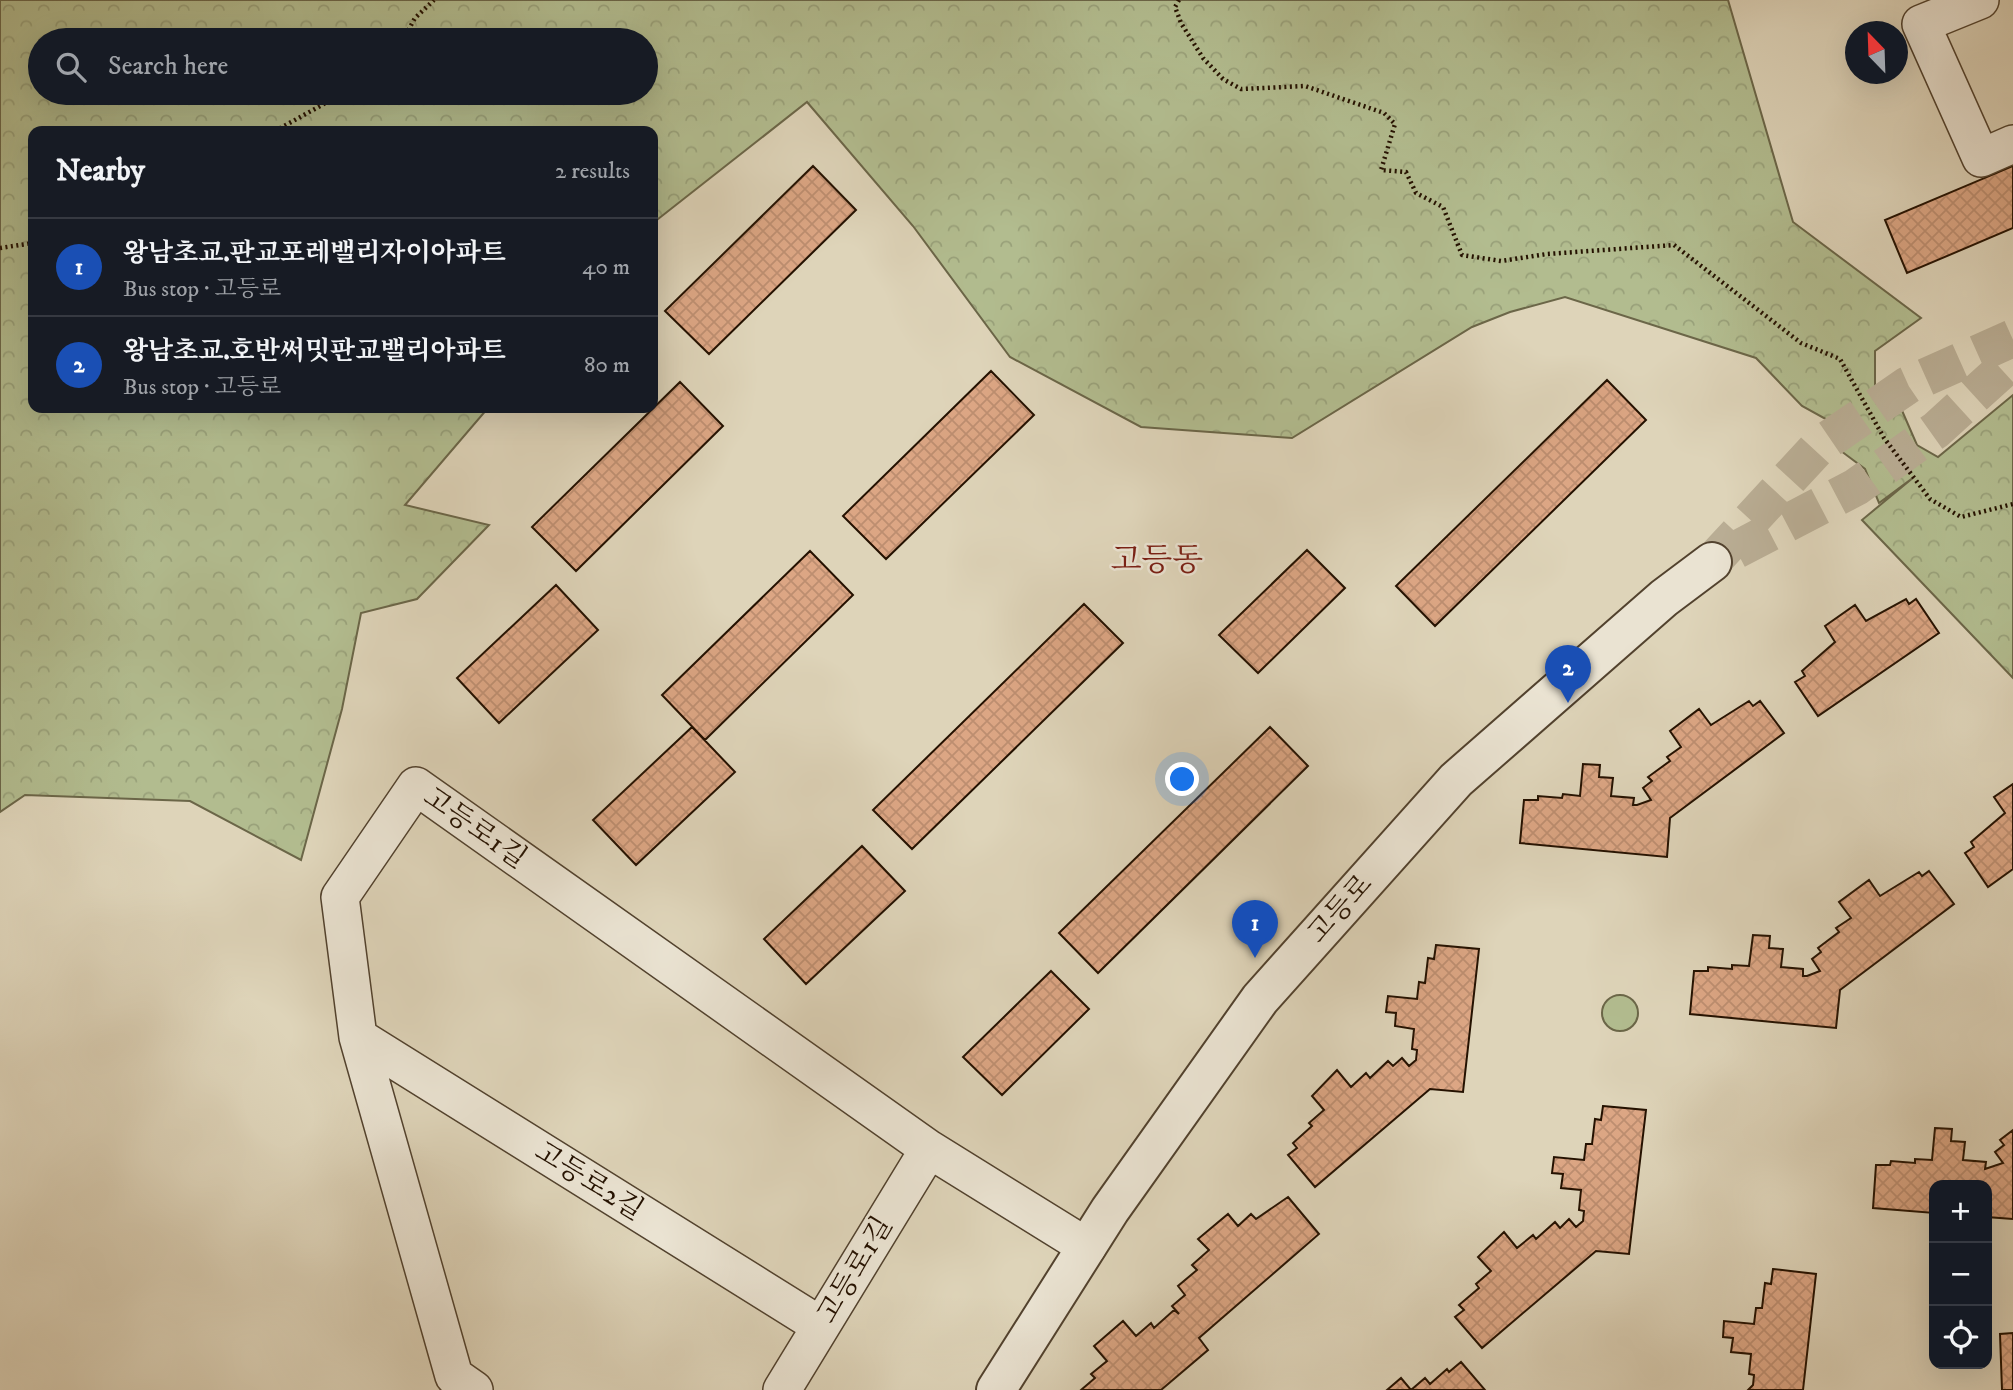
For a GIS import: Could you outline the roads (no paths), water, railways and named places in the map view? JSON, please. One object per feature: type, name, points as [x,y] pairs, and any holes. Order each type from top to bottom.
[{"type":"street","points":[[1980,0],[1914,12],[1980,158],[2013,144]]},
{"type":"street","name":"고등로","points":[[996,1390],[1087,1247],[1259,999],[1456,780],[1664,598],[1712,562]]},
{"type":"street","name":"고등로1길","points":[[474,1390],[454,1376],[358,1037],[340,897],[416,786],[929,1149],[1087,1247]]},
{"type":"street","name":"고등로2길","points":[[358,1037],[821,1326]]},
{"type":"street","name":"고등로1길","points":[[782,1390],[929,1149]]},
{"type":"tunnel","points":[[1712,562],[1819,446],[1908,385],[2013,338]]},
{"type":"tunnel","points":[[1736,550],[1856,487],[1936,430],[2013,360]]},
{"type":"place","name":"왕남초교.호반써밋판교밸리아파트","points":[[1568,703]]},
{"type":"place","name":"왕남초교.판교포레밸리자이아파트","points":[[1255,958]]},
{"type":"district","name":"고등동","points":[[1157,561]]}]
